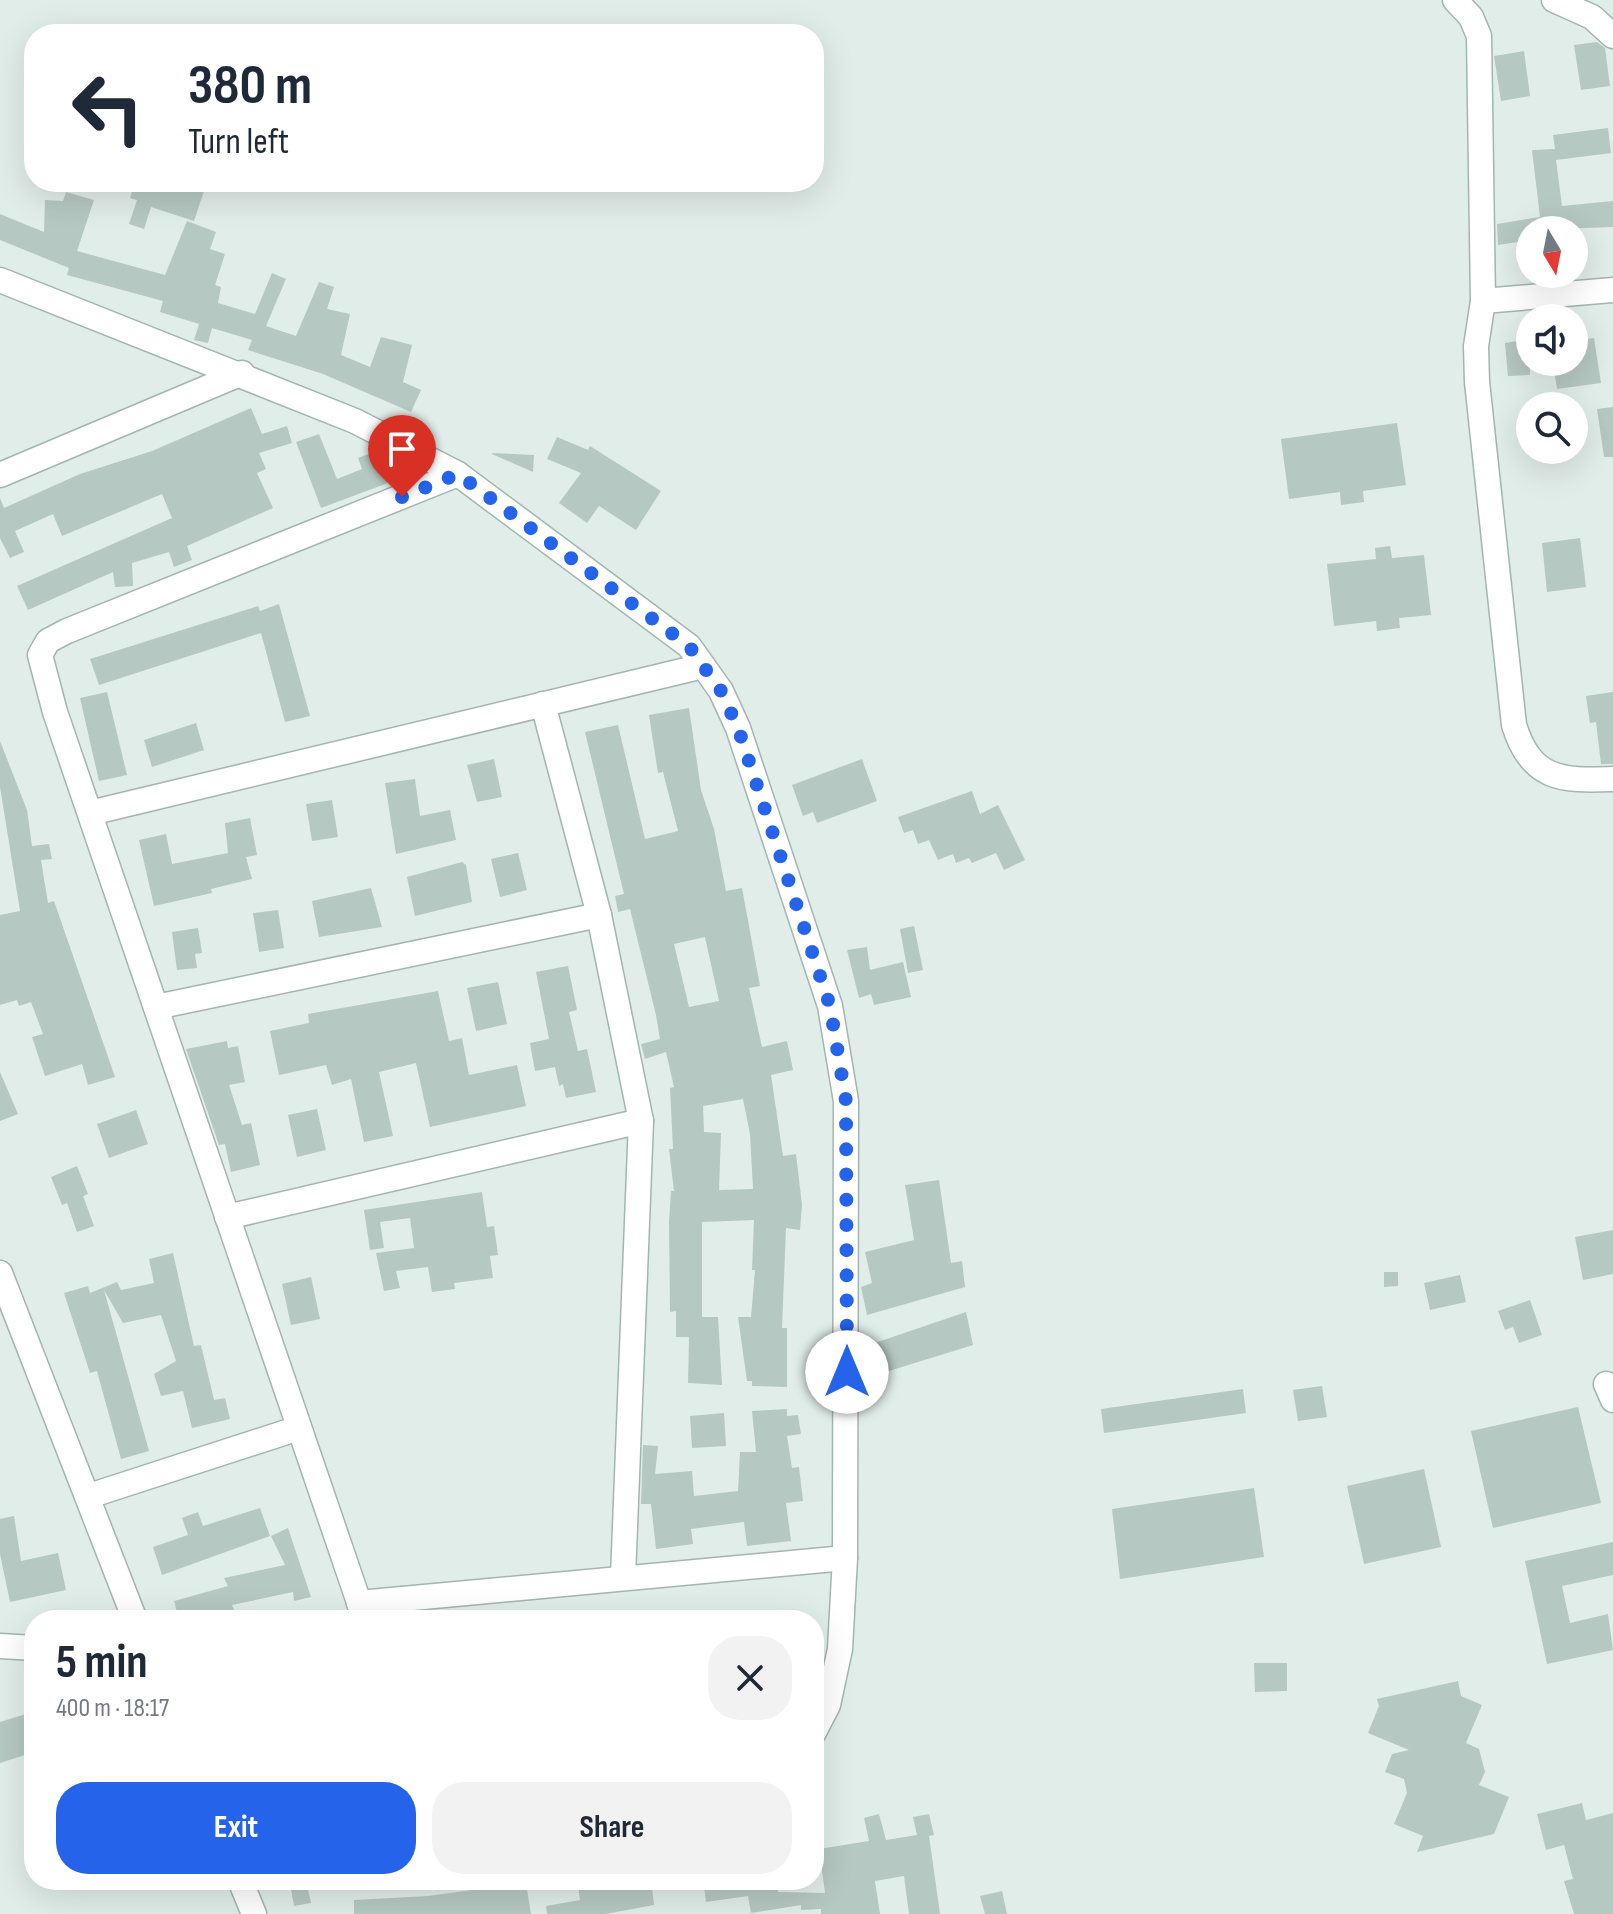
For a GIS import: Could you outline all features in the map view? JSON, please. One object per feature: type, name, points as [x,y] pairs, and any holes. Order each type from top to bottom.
[{"type":"street","points":[[1455,0],[1471,17],[1479,36],[1483,301],[1476,346],[1477,382],[1514,725],[1521,748],[1542,770],[1577,781],[1613,779]]},
{"type":"street","points":[[1554,0],[1592,17],[1613,36]]},
{"type":"street","points":[[0,280],[242,373],[355,421],[458,474],[689,646],[721,691],[738,728],[830,1006],[846,1101],[845,1558],[840,1649],[824,1713]]},
{"type":"street","points":[[1483,301],[1613,290]]},
{"type":"street","points":[[0,475],[242,373]]},
{"type":"street","points":[[361,1610],[90,813],[40,655],[48,641],[458,474]]},
{"type":"street","points":[[90,813],[703,666]]},
{"type":"street","points":[[543,704],[599,915],[641,1121],[623,1577]]},
{"type":"street","points":[[156,1007],[599,915]]},
{"type":"street","points":[[227,1217],[641,1121]]},
{"type":"street","points":[[0,1273],[131,1610]]},
{"type":"street","points":[[89,1496],[299,1428]]},
{"type":"street","points":[[377,1610],[623,1577],[845,1558]]},
{"type":"street","points":[[0,1646],[24,1647]]},
{"type":"street","points":[[244,1890],[254,1914]]},
{"type":"building","points":[[1597,42],[1605,48],[1610,86],[1581,90],[1574,45]]},
{"type":"building","points":[[1524,51],[1530,96],[1501,101],[1494,56]]},
{"type":"building","points":[[1608,128],[1611,153],[1556,160],[1562,206],[1613,201],[1613,227],[1588,228],[1588,216],[1540,216],[1532,150],[1555,149],[1553,135]]},
{"type":"building","points":[[66,192],[94,200],[77,251],[165,275],[187,221],[216,232],[210,249],[225,254],[215,285],[221,287],[218,303],[255,314],[272,273],[286,279],[266,326],[296,336],[319,282],[334,287],[327,309],[350,314],[341,355],[370,367],[381,337],[412,345],[403,382],[421,390],[411,412],[323,374],[248,350],[252,340],[212,328],[208,343],[194,340],[199,324],[160,312],[163,301],[67,275],[69,268],[0,240],[0,214],[44,232],[45,200],[63,201]]},
{"type":"building","points":[[132,192],[204,192],[194,221],[151,207],[144,229],[129,224],[137,200],[130,198]]},
{"type":"building","points":[[1516,221],[1516,242],[1498,245],[1497,224]]},
{"type":"building","points":[[1594,338],[1601,383],[1557,389],[1555,376],[1588,376],[1588,339]]},
{"type":"building","points":[[1516,341],[1516,376],[1508,376],[1505,343]]},
{"type":"building","points":[[1613,407],[1613,457],[1604,457],[1597,409]]},
{"type":"building","points":[[251,408],[262,434],[287,426],[292,443],[259,453],[266,469],[257,473],[273,508],[187,546],[192,560],[174,567],[169,552],[132,563],[133,586],[115,587],[113,572],[28,610],[17,586],[172,518],[162,494],[62,536],[53,514],[15,531],[24,552],[10,558],[0,538],[0,498],[4,508],[80,474],[152,451]]},
{"type":"building","points":[[1397,423],[1406,485],[1363,491],[1364,502],[1341,505],[1340,492],[1289,499],[1281,439]]},
{"type":"building","points":[[319,434],[337,479],[362,469],[358,458],[376,451],[388,483],[321,508],[296,442]]},
{"type":"building","points":[[557,437],[588,450],[590,446],[661,491],[636,530],[599,506],[587,523],[559,503],[581,473],[547,459]]},
{"type":"building","points":[[492,454],[534,455],[533,472]]},
{"type":"building","points":[[1580,538],[1586,587],[1547,592],[1542,543]]},
{"type":"building","points":[[1390,546],[1392,558],[1424,555],[1431,615],[1399,618],[1400,628],[1377,631],[1376,621],[1334,626],[1327,564],[1376,559],[1375,548]]},
{"type":"building","points":[[279,604],[310,716],[285,722],[261,633],[99,685],[90,659],[258,606],[260,611]]},
{"type":"building","points":[[107,692],[127,775],[99,781],[80,698]]},
{"type":"building","points":[[1613,692],[1613,764],[1601,764],[1596,722],[1590,723],[1586,696]]},
{"type":"building","points":[[689,708],[701,790],[714,829],[726,891],[742,888],[760,986],[749,988],[762,1047],[787,1041],[793,1070],[771,1075],[783,1156],[796,1154],[802,1205],[800,1230],[786,1228],[782,1328],[787,1328],[787,1387],[752,1386],[752,1381],[747,1381],[738,1317],[751,1317],[755,1270],[752,1270],[754,1220],[702,1222],[702,1317],[718,1317],[722,1385],[688,1383],[689,1337],[676,1337],[676,1311],[670,1312],[669,1222],[671,1191],[674,1191],[669,1149],[673,1149],[670,1088],[674,1087],[666,1052],[645,1059],[641,1044],[660,1039],[656,1015],[630,909],[618,912],[615,896],[624,894],[585,732],[618,725],[645,839],[678,831],[663,772],[658,773],[649,715]],"holes":[[[705,937],[719,1001],[689,1007],[674,944]],[[743,1099],[750,1134],[753,1189],[719,1190],[721,1133],[704,1132],[703,1106]]]},
{"type":"building","points":[[196,723],[204,750],[152,767],[144,740]]},
{"type":"building","points":[[0,741],[27,810],[32,846],[49,844],[52,859],[41,860],[48,903],[54,901],[115,1077],[88,1085],[82,1064],[45,1076],[32,1037],[43,1034],[31,1002],[19,1006],[17,1000],[0,1005],[0,915],[20,911],[0,787]]},
{"type":"building","points":[[494,759],[502,797],[477,802],[467,765]]},
{"type":"building","points":[[862,759],[877,801],[817,823],[813,812],[803,816],[792,785]]},
{"type":"building","points":[[415,779],[420,816],[450,810],[456,840],[396,854],[385,783]]},
{"type":"building","points":[[972,791],[980,814],[998,805],[1025,860],[1004,870],[996,853],[972,863],[969,858],[956,863],[953,854],[938,860],[929,840],[918,844],[913,830],[904,833],[898,817]]},
{"type":"building","points":[[332,800],[338,837],[312,841],[306,804]]},
{"type":"building","points":[[250,818],[257,855],[246,857],[252,879],[211,889],[212,893],[154,906],[139,840],[166,834],[172,864],[228,853],[225,823]]},
{"type":"building","points":[[518,853],[527,890],[500,897],[491,859]]},
{"type":"building","points":[[462,862],[466,865],[472,902],[415,916],[407,877]]},
{"type":"building","points":[[371,888],[382,927],[319,937],[312,901]]},
{"type":"building","points":[[278,910],[284,948],[259,952],[253,913]]},
{"type":"building","points":[[914,926],[923,970],[908,973],[900,929]]},
{"type":"building","points":[[198,928],[202,953],[195,954],[197,968],[177,970],[172,932]]},
{"type":"building","points":[[867,947],[870,970],[903,962],[911,997],[874,1005],[871,994],[859,998],[847,950]]},
{"type":"building","points":[[568,966],[577,1010],[569,1012],[578,1051],[587,1049],[596,1092],[566,1098],[563,1084],[559,1086],[555,1067],[535,1071],[530,1043],[549,1039],[536,972]]},
{"type":"building","points":[[498,982],[507,1024],[476,1031],[467,988]]},
{"type":"building","points":[[438,991],[449,1041],[462,1038],[469,1075],[517,1065],[526,1106],[430,1127],[416,1063],[379,1072],[393,1136],[364,1142],[351,1079],[332,1085],[326,1065],[279,1075],[270,1031],[309,1023],[308,1014]]},
{"type":"building","points":[[227,1041],[228,1048],[238,1046],[245,1082],[229,1085],[242,1125],[251,1123],[260,1165],[231,1172],[225,1144],[219,1145],[186,1049]]},
{"type":"building","points":[[0,1072],[18,1114],[0,1121]]},
{"type":"building","points":[[317,1109],[326,1150],[297,1157],[288,1115]]},
{"type":"building","points":[[136,1110],[148,1144],[109,1158],[97,1124]]},
{"type":"building","points":[[77,1166],[88,1194],[83,1196],[94,1226],[77,1232],[67,1203],[62,1205],[51,1177]]},
{"type":"building","points":[[939,1180],[951,1263],[962,1261],[965,1287],[867,1315],[861,1287],[872,1283],[865,1252],[914,1240],[905,1185]]},
{"type":"building","points":[[482,1192],[487,1227],[494,1226],[498,1255],[490,1256],[493,1278],[454,1283],[455,1289],[432,1292],[428,1267],[396,1271],[400,1288],[384,1291],[376,1253],[414,1248],[410,1218],[380,1222],[384,1248],[370,1250],[364,1210]]},
{"type":"building","points":[[1613,1230],[1613,1274],[1583,1280],[1575,1237]]},
{"type":"building","points":[[173,1253],[194,1346],[201,1345],[214,1400],[225,1398],[230,1419],[192,1428],[183,1391],[161,1396],[154,1374],[176,1361],[161,1315],[123,1323],[104,1290],[149,1451],[121,1459],[97,1371],[90,1373],[64,1293],[88,1286],[90,1293],[117,1282],[121,1290],[154,1283],[149,1259]]},
{"type":"building","points":[[1384,1272],[1398,1272],[1398,1286],[1384,1287]]},
{"type":"building","points":[[1460,1275],[1466,1302],[1430,1310],[1424,1283]]},
{"type":"building","points":[[311,1277],[320,1319],[291,1325],[282,1284]]},
{"type":"building","points":[[1530,1300],[1542,1335],[1519,1343],[1513,1327],[1505,1330],[1498,1311]]},
{"type":"building","points":[[966,1312],[973,1345],[876,1375],[866,1346]]},
{"type":"building","points":[[1322,1386],[1327,1417],[1298,1421],[1293,1390]]},
{"type":"building","points":[[1243,1389],[1246,1413],[1104,1433],[1101,1409]]},
{"type":"building","points":[[1578,1407],[1601,1503],[1493,1528],[1471,1431]]},
{"type":"building","points":[[787,1409],[787,1416],[798,1415],[801,1434],[787,1436],[792,1468],[799,1467],[803,1501],[786,1503],[791,1541],[747,1546],[744,1522],[691,1529],[693,1544],[656,1549],[651,1504],[641,1504],[643,1445],[658,1446],[655,1474],[692,1471],[694,1496],[738,1491],[740,1452],[756,1452],[752,1411]]},
{"type":"building","points":[[724,1413],[726,1446],[692,1448],[690,1416]]},
{"type":"building","points":[[1424,1469],[1441,1547],[1364,1564],[1347,1486]]},
{"type":"building","points":[[1254,1488],[1264,1557],[1120,1579],[1112,1509]]},
{"type":"building","points":[[260,1508],[270,1536],[162,1575],[153,1547],[188,1535],[182,1518],[198,1512],[203,1526]]},
{"type":"building","points":[[14,1516],[21,1561],[58,1553],[66,1590],[10,1602],[0,1554],[0,1519]]},
{"type":"building","points":[[288,1528],[311,1597],[294,1601],[293,1592],[232,1605],[234,1610],[176,1610],[174,1601],[228,1586],[224,1578],[285,1565],[271,1536]]},
{"type":"building","points":[[1613,1542],[1613,1575],[1562,1586],[1570,1623],[1608,1614],[1613,1650],[1547,1664],[1525,1561]]},
{"type":"building","points":[[1254,1663],[1287,1663],[1287,1691],[1255,1692]]},
{"type":"building","points":[[1458,1681],[1461,1696],[1482,1705],[1466,1743],[1479,1749],[1485,1772],[1479,1785],[1509,1797],[1494,1834],[1417,1852],[1423,1836],[1394,1824],[1407,1793],[1404,1779],[1385,1772],[1392,1754],[1409,1750],[1368,1733],[1379,1706],[1377,1699]]},
{"type":"building","points":[[24,1715],[24,1755],[0,1763],[0,1722]]},
{"type":"building","points":[[1582,1803],[1586,1820],[1613,1813],[1613,1914],[1574,1914],[1564,1881],[1573,1879],[1564,1845],[1546,1850],[1537,1814]]},
{"type":"building","points":[[879,1814],[886,1840],[917,1835],[913,1817],[929,1814],[934,1835],[929,1836],[940,1914],[909,1914],[904,1876],[875,1881],[880,1914],[821,1914],[821,1909],[801,1910],[801,1905],[751,1913],[748,1896],[706,1902],[704,1890],[825,1893],[824,1848],[869,1841],[864,1818]]},
{"type":"building","points":[[291,1890],[308,1890],[311,1903],[294,1906]]},
{"type":"building","points":[[473,1890],[527,1890],[531,1914],[354,1914],[354,1900]]},
{"type":"building","points":[[578,1890],[652,1890],[654,1905],[605,1914],[547,1914],[546,1906],[580,1900]]},
{"type":"building","points":[[1002,1891],[1007,1914],[985,1914],[980,1896]]},
{"type":"route","points":[[402,497],[458,474],[689,646],[721,691],[738,728],[830,1006],[846,1101],[847,1372]]}]
